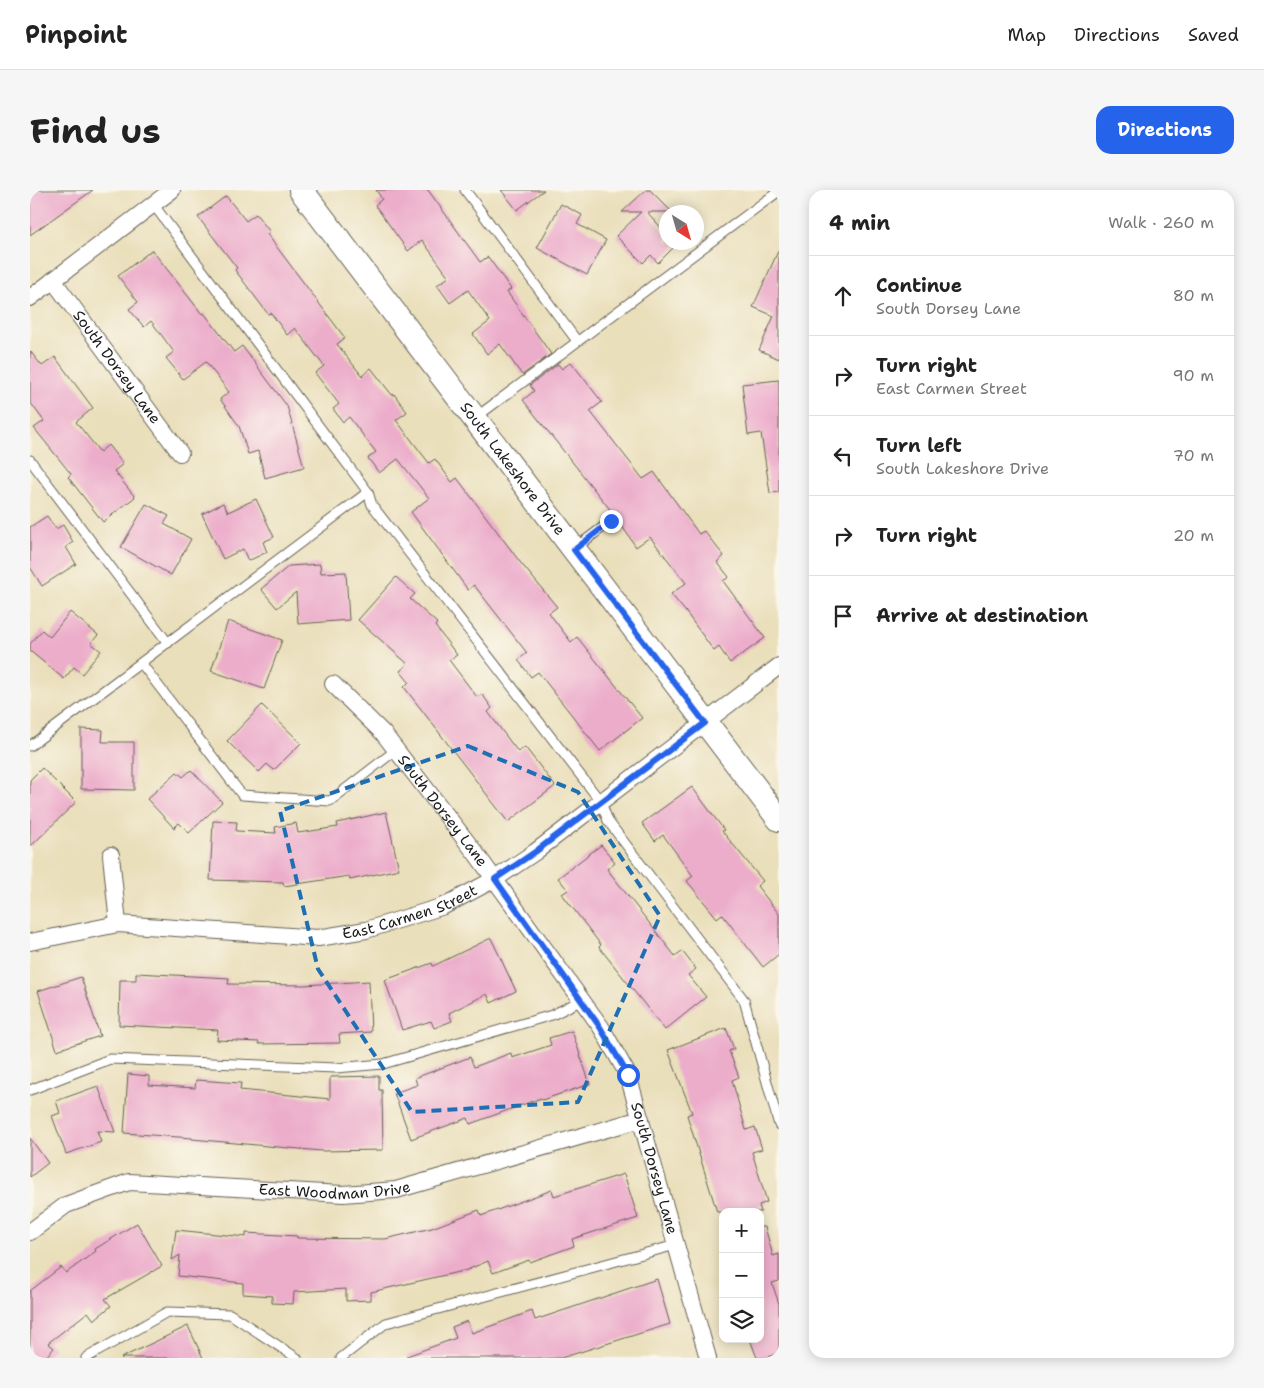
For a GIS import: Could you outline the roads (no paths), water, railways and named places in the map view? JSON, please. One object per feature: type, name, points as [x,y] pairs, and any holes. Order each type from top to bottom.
[{"type":"street","points":[[30,298],[172,190]]},
{"type":"street","name":"South Lakeshore Drive","points":[[301,190],[779,819]]},
{"type":"street","name":"South Dorsey Lane","points":[[53,280],[180,452]]},
{"type":"street","name":"East Carmen Street","points":[[30,942],[118,924],[318,938],[366,930],[444,906],[495,879],[535,852],[779,666]]},
{"type":"street","name":"South Dorsey Lane","points":[[333,684],[383,733],[495,879],[582,1000],[628,1075],[708,1358]]},
{"type":"street","points":[[111,855],[118,924]]},
{"type":"street","name":"East Woodman Drive","points":[[30,1232],[66,1205],[129,1182],[343,1194],[396,1190],[640,1119]]},
{"type":"lane","points":[[465,190],[577,341]]},
{"type":"lane","points":[[474,418],[779,191]]},
{"type":"lane","points":[[152,204],[368,492],[372,505],[600,802],[608,821],[744,1000],[779,1124]]},
{"type":"lane","points":[[30,460],[168,643]]},
{"type":"lane","points":[[30,746],[368,492]]},
{"type":"lane","points":[[574,550],[611,521]]},
{"type":"lane","points":[[141,663],[242,795],[330,801],[396,750]]},
{"type":"lane","points":[[30,1090],[110,1059],[336,1068],[383,1064],[552,1016],[582,1000]]},
{"type":"lane","points":[[341,1358],[386,1323],[676,1245]]},
{"type":"lane","points":[[86,1358],[167,1312],[230,1314],[297,1358]]}]
